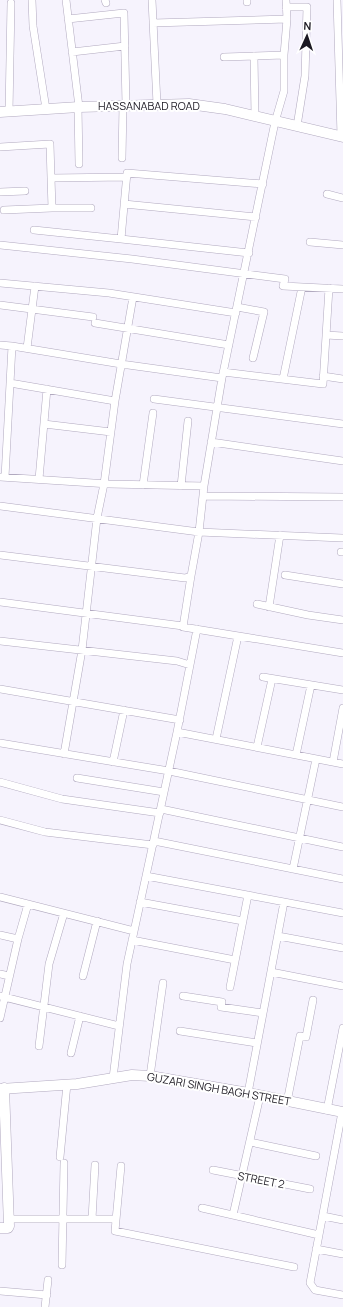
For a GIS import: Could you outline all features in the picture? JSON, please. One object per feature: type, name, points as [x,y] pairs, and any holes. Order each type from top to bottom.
[{"type":"street","points":[[32,0],[33,26],[46,109]]},
{"type":"street","points":[[66,0],[79,107],[79,164]]},
{"type":"street","points":[[152,0],[157,104]]},
{"type":"street","points":[[339,2],[342,136]]},
{"type":"street","points":[[5,112],[11,3]]},
{"type":"street","points":[[183,626],[199,532],[202,496],[223,375],[275,122],[284,91],[284,56],[287,19],[286,4],[307,7],[305,76],[297,126]]},
{"type":"street","points":[[68,19],[124,14],[125,105],[122,158]]},
{"type":"street","points":[[153,23],[287,19]]},
{"type":"street","points":[[72,52],[125,46]]},
{"type":"street","points":[[254,56],[255,116]]},
{"type":"street","points":[[224,57],[284,56]]},
{"type":"street","name":"HASSANABAD ROAD","points":[[5,112],[125,105],[196,105],[225,109],[275,122],[342,136]]},
{"type":"street","points":[[0,147],[50,144],[52,208]]},
{"type":"street","points":[[121,239],[127,173],[263,184]]},
{"type":"street","points":[[51,178],[127,177]]},
{"type":"street","points":[[0,192],[24,191]]},
{"type":"street","points":[[327,194],[343,198]]},
{"type":"street","points":[[124,204],[256,217]]},
{"type":"street","points":[[4,210],[91,208]]},
{"type":"street","points":[[34,230],[249,253]]},
{"type":"street","points":[[310,242],[343,245]]},
{"type":"street","points":[[0,245],[132,259],[244,275],[285,279],[283,286],[343,289]]},
{"type":"street","points":[[0,283],[109,293],[237,310],[264,312],[253,358]]},
{"type":"street","points":[[27,348],[35,286]]},
{"type":"street","points":[[283,380],[302,287]]},
{"type":"street","points":[[0,345],[27,348],[121,364],[323,384],[329,288]]},
{"type":"street","points":[[64,754],[82,650],[97,518],[104,484],[115,401],[133,296]]},
{"type":"street","points":[[0,305],[94,320],[128,329],[229,345]]},
{"type":"street","points":[[326,335],[343,336]]},
{"type":"street","points":[[12,346],[2,477],[104,484],[204,486]]},
{"type":"street","points":[[323,376],[343,379]]},
{"type":"street","points":[[10,383],[115,401]]},
{"type":"street","points":[[39,479],[47,389]]},
{"type":"street","points":[[154,399],[343,424]]},
{"type":"street","points":[[143,485],[153,412]]},
{"type":"street","points":[[181,486],[188,421]]},
{"type":"street","points":[[44,424],[111,432]]},
{"type":"street","points":[[211,442],[343,461]]},
{"type":"street","points":[[202,496],[343,497]]},
{"type":"street","points":[[0,506],[199,532],[342,538]]},
{"type":"street","points":[[269,607],[280,535]]},
{"type":"street","points":[[0,555],[185,578],[191,576]]},
{"type":"street","points":[[285,575],[343,584]]},
{"type":"street","points":[[0,602],[183,626],[343,653]]},
{"type":"street","points":[[257,604],[308,615],[343,620]]},
{"type":"street","points":[[113,1078],[127,964],[180,720],[198,629]]},
{"type":"street","points":[[216,739],[238,636]]},
{"type":"street","points":[[0,641],[177,661],[190,665]]},
{"type":"street","points":[[263,677],[343,690]]},
{"type":"street","points":[[257,747],[272,679]]},
{"type":"street","points":[[296,755],[311,684]]},
{"type":"street","points":[[0,689],[180,720]]},
{"type":"street","points":[[333,762],[343,708]]},
{"type":"street","points":[[113,762],[124,710]]},
{"type":"street","points":[[177,732],[343,764]]},
{"type":"street","points":[[0,743],[169,771],[343,807]]},
{"type":"street","points":[[292,869],[316,759]]},
{"type":"street","points":[[77,778],[164,792]]},
{"type":"street","points":[[0,782],[62,799],[160,811],[343,847]]},
{"type":"street","points":[[0,820],[45,832],[153,843],[343,878]]},
{"type":"street","points":[[146,876],[343,913]]},
{"type":"street","points":[[230,987],[248,895]]},
{"type":"street","points":[[0,897],[134,931]]},
{"type":"street","points":[[140,902],[243,921]]},
{"type":"street","points":[[248,1093],[284,902]]},
{"type":"street","points":[[0,1018],[2,996],[9,976],[28,904]]},
{"type":"street","points":[[39,1046],[49,964],[64,913]]},
{"type":"street","points":[[83,976],[97,921]]},
{"type":"street","points":[[0,935],[18,939]]},
{"type":"street","points":[[278,936],[343,948]]},
{"type":"street","points":[[132,940],[235,960]]},
{"type":"street","points":[[271,972],[343,986]]},
{"type":"street","points":[[0,974],[9,976]]},
{"type":"street","points":[[150,1076],[163,983]]},
{"type":"street","points":[[2,996],[119,1026]]},
{"type":"street","points":[[183,996],[222,1002],[221,1007],[263,1013]]},
{"type":"street","points":[[288,1102],[300,1036],[306,1037],[313,1000]]},
{"type":"street","points":[[71,1053],[80,1016]]},
{"type":"street","points":[[327,1110],[343,1028]]},
{"type":"street","points":[[180,1031],[257,1043]]},
{"type":"street","name":"GUZARI SINGH BAGH STREET","points":[[2,1089],[68,1084],[132,1075],[150,1076],[248,1093],[342,1112]]},
{"type":"street","points":[[60,1156],[68,1084]]},
{"type":"street","points":[[0,1228],[8,1227],[9,1219],[2,1089]]},
{"type":"street","points":[[233,1215],[260,1096]]},
{"type":"street","points":[[342,1112],[310,1283],[315,1290],[343,1295]]},
{"type":"street","points":[[250,1142],[316,1156]]},
{"type":"street","points":[[62,1265],[64,1163]]},
{"type":"street","points":[[92,1219],[95,1165]]},
{"type":"street","points":[[121,1166],[115,1231],[294,1267]]},
{"type":"street","name":"STREET 2","points":[[213,1170],[310,1189]]},
{"type":"street","points":[[202,1208],[319,1235]]},
{"type":"street","points":[[323,1216],[343,1220]]},
{"type":"street","points":[[9,1219],[115,1219]]},
{"type":"street","points":[[316,1249],[343,1254]]},
{"type":"street","points":[[45,1307],[48,1280]]},
{"type":"street","points":[[0,1291],[47,1295]]}]
